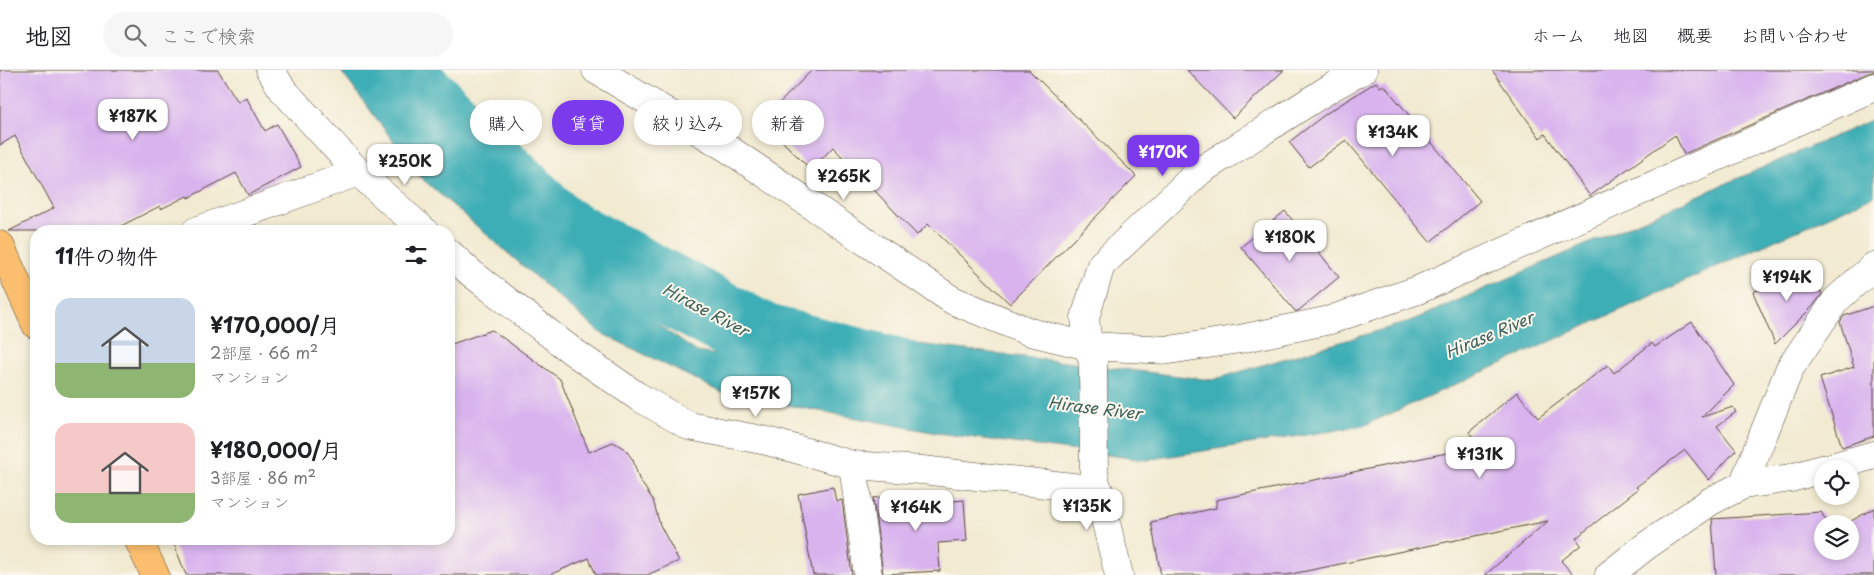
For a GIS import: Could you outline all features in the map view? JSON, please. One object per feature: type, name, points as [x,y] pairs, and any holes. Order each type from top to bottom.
[{"type":"main road","points":[[0,246],[29,292]]},
{"type":"main road","points":[[141,545],[155,575]]},
{"type":"street","points":[[270,70],[283,90],[358,172],[417,225]]},
{"type":"street","points":[[596,70],[727,148],[952,300],[1090,354],[1169,350],[1240,339],[1339,317],[1418,290],[1874,87]]},
{"type":"street","points":[[1120,575],[1096,483],[1090,354],[1085,318],[1101,266],[1200,171],[1332,87],[1363,70]]},
{"type":"street","points":[[212,225],[358,172]]},
{"type":"street","points":[[455,258],[572,352],[637,396],[689,426],[767,441],[854,465],[1096,483]]},
{"type":"street","points":[[1743,485],[1790,368],[1836,300],[1874,266]]},
{"type":"street","points":[[1854,460],[1874,454]]},
{"type":"street","points":[[854,465],[868,575]]},
{"type":"street","points":[[1609,575],[1646,546],[1711,501],[1743,485],[1791,478],[1814,472]]},
{"type":"water","points":[[340,70],[429,70],[459,155],[598,283],[697,352],[761,362],[844,335],[1212,380],[1408,322],[1874,119],[1874,196],[1363,426],[1146,460],[937,433],[723,393],[599,332],[420,177]]},
{"type":"building","points":[[0,70],[218,70],[238,102],[246,97],[265,131],[277,124],[301,167],[248,195],[236,173],[188,198],[187,196],[161,209],[160,206],[123,225],[30,225],[30,231],[9,231],[54,208],[15,136],[0,145]]},
{"type":"building","points":[[812,70],[1029,70],[1136,176],[1010,304],[928,224],[917,235],[833,147],[811,170],[786,145],[824,145],[824,100],[783,100]]},
{"type":"building","points":[[1187,70],[1284,70],[1233,118]]},
{"type":"building","points":[[1492,70],[1874,70],[1874,72],[1684,154],[1675,135],[1590,196],[1545,134],[1540,138]]},
{"type":"building","points":[[1376,82],[1380,87],[1384,85],[1480,201],[1430,242],[1346,140],[1309,167],[1289,142],[1327,113]]},
{"type":"building","points":[[1285,211],[1339,277],[1298,311],[1295,311],[1241,247]]},
{"type":"building","points":[[1810,269],[1822,294],[1813,306],[1775,344],[1753,292]]},
{"type":"building","points":[[1874,306],[1874,436],[1842,447],[1820,378],[1854,367],[1840,322],[1844,316]]},
{"type":"building","points":[[1692,322],[1734,385],[1702,417],[1733,407],[1736,412],[1717,426],[1736,450],[1709,480],[1685,450],[1636,487],[1638,489],[1576,538],[1581,545],[1561,561],[1574,575],[1485,575],[1548,521],[1287,575],[1161,575],[1151,522],[1216,508],[1216,500],[1481,446],[1469,432],[1517,392],[1538,418],[1608,365],[1614,373],[1652,343],[1655,347]]},
{"type":"building","points":[[492,330],[560,379],[589,452],[613,442],[625,449],[633,460],[639,479],[653,500],[660,525],[679,561],[647,575],[596,575],[589,558],[549,575],[186,575],[174,545],[455,545],[455,343]]},
{"type":"building","points":[[833,487],[836,501],[842,500],[852,575],[813,575],[798,494]]},
{"type":"building","points":[[902,496],[902,502],[934,500],[934,503],[964,500],[967,541],[938,543],[940,571],[883,574],[873,498]]},
{"type":"building","points":[[1874,508],[1874,575],[1716,575],[1712,519],[1821,512],[1823,515],[1814,515],[1814,560],[1859,560],[1859,517]]},
{"type":"waterway","name":"Hirase River","points":[[393,70],[558,230],[764,340],[898,374]]}]
